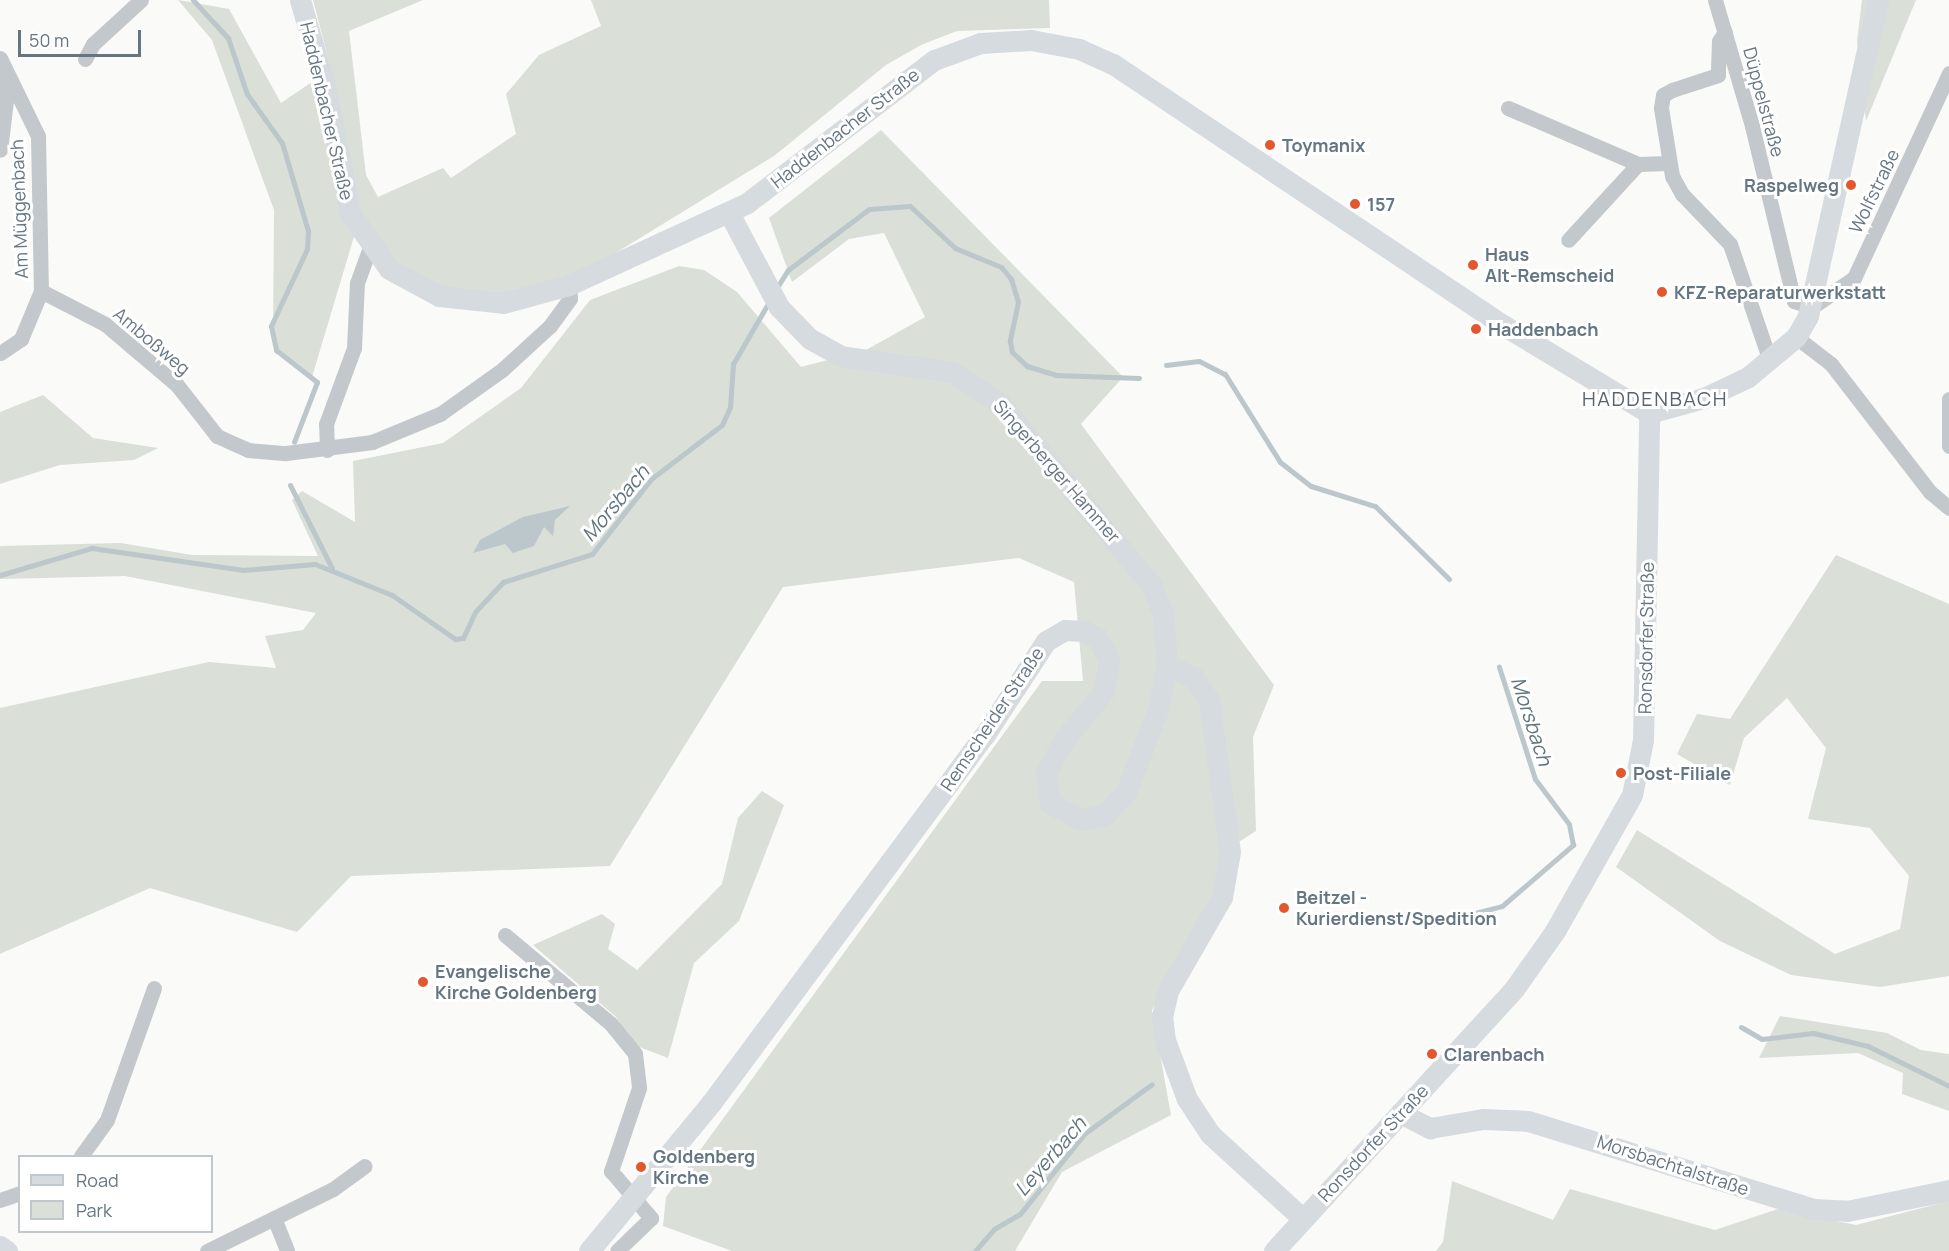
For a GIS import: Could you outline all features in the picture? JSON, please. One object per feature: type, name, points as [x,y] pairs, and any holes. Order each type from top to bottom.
[{"type":"main road","points":[[1649,413],[1728,388],[1770,361],[1796,338],[1812,307],[1878,0]]},
{"type":"main road","name":"Haddenbacher Straße","points":[[300,1],[326,89],[340,182],[370,248],[403,279],[460,301],[521,301],[569,285],[729,213],[780,181],[934,60],[996,40],[1064,45],[1131,75],[1503,325],[1649,413]]},
{"type":"main road","name":"Singerberger Hammer","points":[[729,213],[774,298],[801,332],[831,352],[952,372],[1000,403],[1152,586],[1163,615],[1167,665]]},
{"type":"main road","name":"Ronsdorfer Straße","points":[[1274,1251],[1536,961],[1632,795],[1643,740],[1649,413]]},
{"type":"main road","name":"Remscheider Straße","points":[[590,1251],[635,1203],[984,736],[1046,641],[1065,630],[1083,631],[1097,637],[1109,660],[1104,691],[1064,740],[1046,772],[1050,803],[1082,820],[1104,815],[1126,792],[1158,710],[1167,665]]},
{"type":"main road","points":[[1167,665],[1193,677],[1209,701],[1230,852],[1222,897],[1168,991],[1162,1016],[1165,1040],[1188,1099],[1210,1134],[1303,1219]]},
{"type":"main road","name":"Morsbachtalstraße","points":[[1400,1113],[1430,1128],[1483,1119],[1528,1120],[1814,1209],[1847,1211],[1949,1190]]},
{"type":"main road","points":[[0,1246],[7,1251]]},
{"type":"street","points":[[85,59],[93,44],[141,0]]},
{"type":"street","name":"Düppelstraße","points":[[1715,0],[1794,301],[1812,307]]},
{"type":"street","points":[[1725,32],[1719,41],[1718,75],[1663,95],[1669,163],[1682,194],[1730,244],[1770,361]]},
{"type":"street","name":"Am Müggenbach","points":[[0,58],[38,136],[41,291],[21,339],[0,353]]},
{"type":"street","name":"Wolfstraße","points":[[1812,307],[1854,278],[1949,73]]},
{"type":"street","points":[[0,76],[6,100],[0,150]]},
{"type":"street","points":[[1508,108],[1638,164],[1669,163]]},
{"type":"street","points":[[1568,240],[1638,164]]},
{"type":"street","points":[[327,450],[326,424],[354,348],[357,283],[370,248]]},
{"type":"street","name":"Amboßweg","points":[[41,291],[105,324],[177,385],[203,424],[222,439],[266,453],[327,450],[390,436],[469,396],[555,321],[570,298],[569,285]]},
{"type":"street","points":[[1796,338],[1831,364],[1930,492],[1949,508]]},
{"type":"street","points":[[1949,399],[1949,446]]},
{"type":"street","points":[[505,935],[611,1024],[635,1054],[639,1088],[611,1168],[635,1203],[651,1218],[617,1251]]},
{"type":"street","points":[[82,1155],[107,1120],[154,988]]},
{"type":"street","points":[[207,1251],[274,1218],[365,1166]]},
{"type":"street","points":[[0,1200],[18,1194]]},
{"type":"street","points":[[274,1218],[287,1251]]},
{"type":"green space","points":[[178,0],[229,9],[281,103],[331,69],[313,0],[423,0],[349,31],[366,175],[378,197],[443,168],[451,178],[516,134],[506,94],[539,55],[601,26],[591,0],[1049,0],[1050,28],[957,31],[921,45],[886,65],[774,156],[578,276],[536,292],[461,296],[406,274],[359,220],[312,377],[273,345],[274,210],[212,40]]},
{"type":"green space","points":[[1862,0],[1916,0],[1866,121],[1857,41]]},
{"type":"green space","points":[[881,130],[1123,377],[1081,424],[1274,685],[1253,737],[1256,831],[1226,850],[1216,900],[1152,1010],[1171,1115],[1062,1172],[1015,1251],[732,1251],[663,1226],[666,1197],[1042,681],[1083,681],[1074,582],[1019,558],[783,587],[610,866],[351,876],[297,932],[150,888],[0,954],[0,708],[209,662],[276,668],[265,636],[303,630],[316,613],[125,576],[0,579],[0,546],[121,543],[192,555],[318,556],[292,500],[302,491],[355,522],[353,461],[443,443],[521,388],[590,300],[679,266],[704,270],[737,292],[801,367],[866,350],[925,317],[884,233],[849,239],[792,282],[769,218]]},
{"type":"green space","points":[[43,395],[93,438],[158,448],[134,460],[60,465],[0,484],[0,412]]},
{"type":"green space","points":[[1836,555],[1949,604],[1949,976],[1880,987],[1791,975],[1720,941],[1616,867],[1637,830],[1835,954],[1900,929],[1909,876],[1870,828],[1808,819],[1826,748],[1787,698],[1744,738],[1730,785],[1677,754],[1697,714],[1730,719]]},
{"type":"green space","points":[[762,791],[784,805],[739,921],[694,963],[668,1058],[634,1045],[616,1017],[533,945],[602,914],[615,924],[608,949],[637,970],[722,884],[738,818]]},
{"type":"green space","points":[[1780,1016],[1887,1033],[1921,1050],[1949,1054],[1949,1111],[1902,1094],[1903,1073],[1858,1053],[1759,1058]]},
{"type":"green space","points":[[1452,1181],[1553,1220],[1570,1189],[1715,1230],[1778,1209],[1856,1225],[1949,1201],[1949,1251],[1436,1251],[1443,1242]]},
{"type":"shaded area","points":[[570,506],[555,520],[553,536],[544,527],[534,546],[513,553],[505,544],[473,553],[480,540],[523,517]]},
{"type":"waterway","points":[[193,0],[228,38],[247,94],[282,143],[308,231],[307,249],[271,326],[276,350],[317,382],[294,442]]},
{"type":"waterway","name":"Morsbach","points":[[776,289],[788,270],[869,209],[910,206],[955,248],[1001,267],[1011,279],[1018,302],[1010,341],[1012,352],[1027,366],[1056,375],[1139,378]]},
{"type":"waterway","name":"Morsbach","points":[[0,575],[92,548],[243,570],[315,564],[392,595],[455,639],[463,638],[475,612],[503,582],[592,554],[651,479],[722,425],[730,407],[733,364],[770,300]]},
{"type":"waterway","name":"Morsbach","points":[[1166,365],[1199,361],[1225,374],[1280,462],[1311,486],[1375,506],[1449,579]]},
{"type":"waterway","points":[[290,485],[332,568]]},
{"type":"waterway","name":"Morsbach","points":[[1428,925],[1502,906],[1573,845],[1569,824],[1535,779],[1499,667]]},
{"type":"waterway","name":"Morsbach","points":[[1741,1027],[1762,1039],[1813,1033],[1868,1046],[1949,1086]]},
{"type":"waterway","name":"Leyerbach","points":[[975,1251],[994,1229],[1020,1214],[1084,1134],[1152,1084]]},
{"type":"place","name":"Toymanix","points":[[1270,145]]},
{"type":"place","name":"Raspelweg","points":[[1851,185]]},
{"type":"place","name":"157","points":[[1355,204]]},
{"type":"place","name":"Haus Alt-Remscheid","points":[[1473,265]]},
{"type":"place","name":"KFZ-Reparaturwerkstatt","points":[[1662,292]]},
{"type":"place","name":"Haddenbach","points":[[1476,329]]},
{"type":"place","name":"Post-Filiale","points":[[1621,773]]},
{"type":"place","name":"Beitzel - Kurierdienst/Spedition","points":[[1284,908]]},
{"type":"place","name":"Evangelische Kirche Goldenberg","points":[[423,982]]},
{"type":"place","name":"Clarenbach","points":[[1432,1054]]},
{"type":"place","name":"Goldenberg Kirche","points":[[641,1167]]},
{"type":"district","name":"HADDENBACH","points":[[1655,398]]}]
